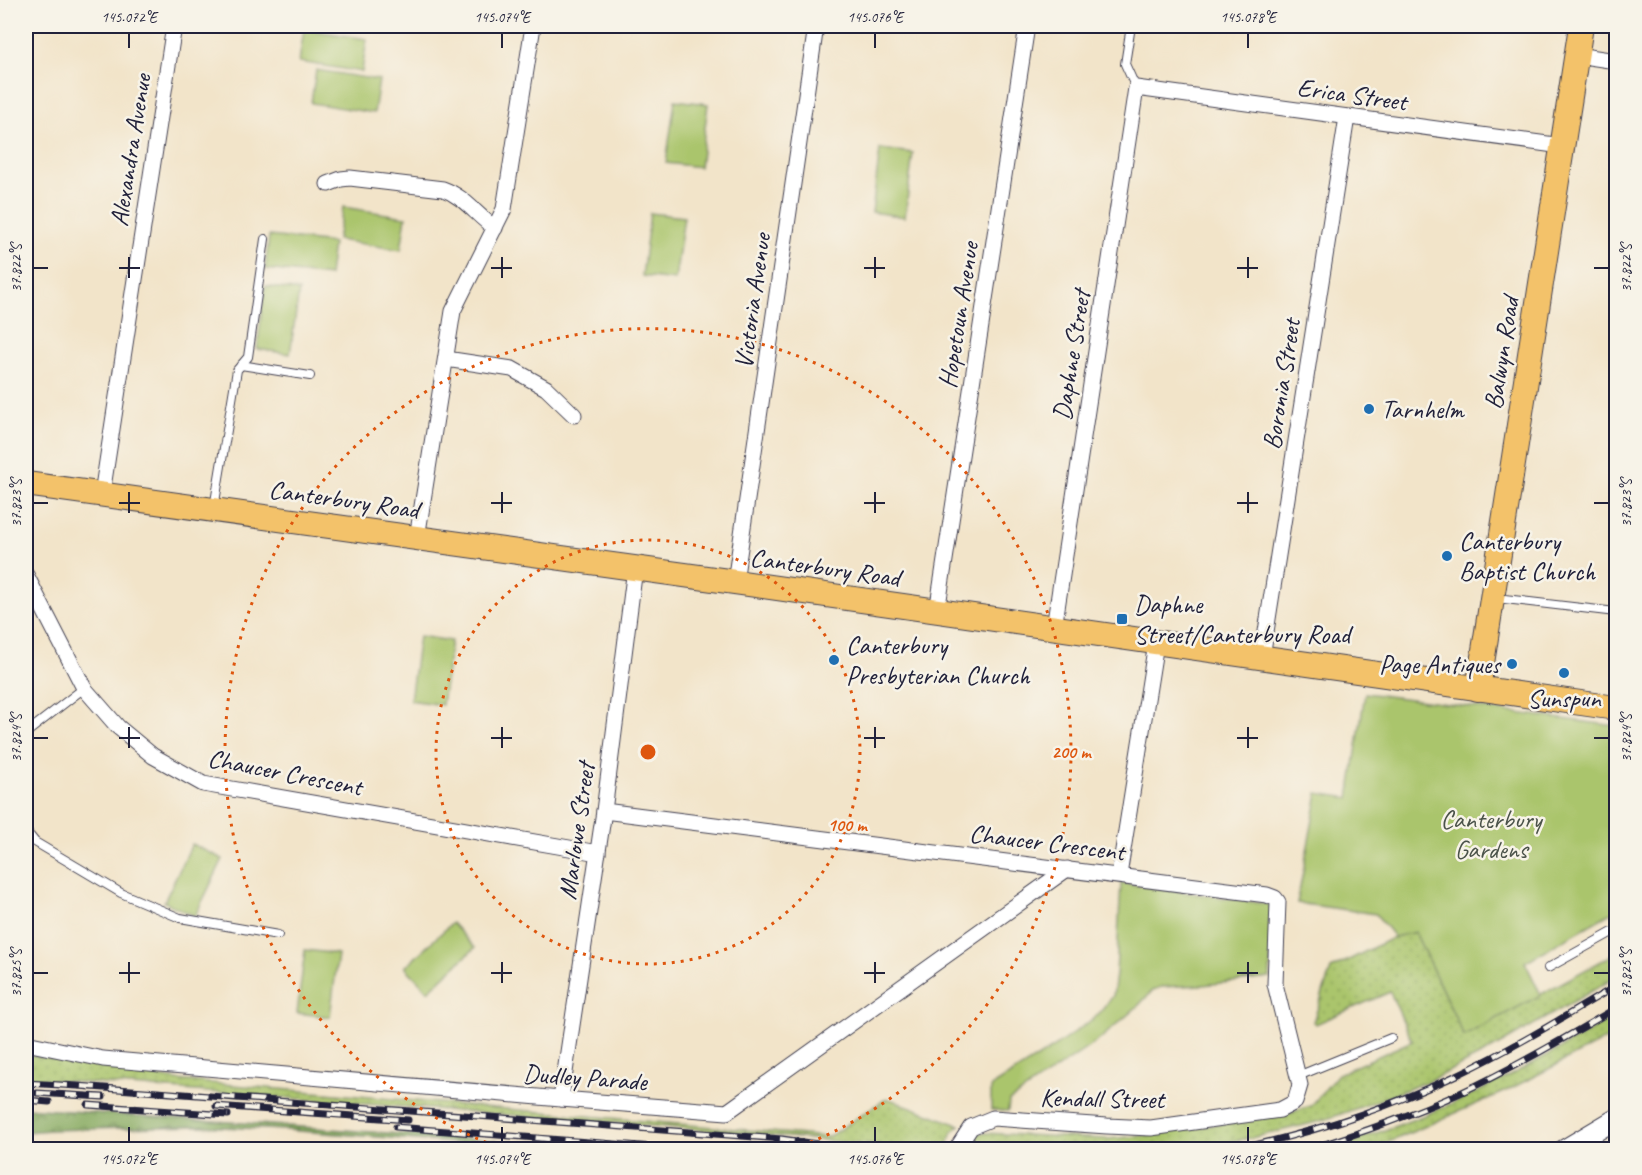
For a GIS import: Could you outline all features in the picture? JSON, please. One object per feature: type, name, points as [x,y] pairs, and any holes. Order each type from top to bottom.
[{"type":"main road","name":"Balwyn Road","points":[[1478,689],[1581,26]]},
{"type":"main road","name":"Canterbury Road","points":[[26,484],[735,582],[1617,708]]},
{"type":"street","name":"Alexandra Avenue","points":[[102,494],[174,26]]},
{"type":"street","points":[[417,538],[453,310],[504,209],[533,26]]},
{"type":"street","name":"Victoria Avenue","points":[[735,582],[816,26]]},
{"type":"street","name":"Hopetoun Avenue","points":[[937,612],[1027,26]]},
{"type":"street","points":[[1576,55],[1617,61]]},
{"type":"street","name":"Erica Street","points":[[1136,88],[1562,147]]},
{"type":"street","name":"Daphne Street","points":[[1054,628],[1136,88]]},
{"type":"street","name":"Boronia Street","points":[[1262,657],[1347,117]]},
{"type":"street","points":[[328,184],[350,178],[443,189],[459,198],[495,228]]},
{"type":"street","points":[[446,359],[512,369],[546,388],[574,415]]},
{"type":"street","name":"Marlowe Street","points":[[561,1099],[604,811],[635,568]]},
{"type":"street","name":"Chaucer Crescent","points":[[26,575],[84,688],[117,727],[153,756],[203,784],[598,853]]},
{"type":"street","points":[[1119,875],[1156,643]]},
{"type":"street","name":"Chaucer Crescent","points":[[604,811],[1119,875],[1267,895],[1275,898],[1278,902],[1275,984],[1300,1085],[1295,1102]]},
{"type":"street","name":"Dudley Parade","points":[[26,1043],[103,1059],[727,1112],[1067,869]]},
{"type":"street","name":"Kendall Street","points":[[956,1149],[971,1127],[993,1118],[1151,1128],[1280,1110],[1295,1102]]},
{"type":"street","points":[[1564,1149],[1617,1119]]},
{"type":"lane","points":[[1131,26],[1125,64],[1136,88]]},
{"type":"lane","points":[[214,510],[237,370],[248,357],[265,239]]},
{"type":"lane","points":[[241,365],[310,376]]},
{"type":"lane","points":[[1491,598],[1617,612]]},
{"type":"lane","points":[[26,733],[84,688]]},
{"type":"lane","points":[[26,831],[36,842],[121,893],[180,918],[278,935]]},
{"type":"lane","points":[[1548,968],[1617,930]]},
{"type":"lane","points":[[1298,1076],[1391,1038]]},
{"type":"green space","points":[[304,29],[367,39],[362,72],[299,62]]},
{"type":"green space","points":[[316,70],[379,80],[374,113],[311,103]]},
{"type":"green space","points":[[675,100],[708,104],[700,167],[666,163]]},
{"type":"green space","points":[[880,149],[913,153],[905,217],[872,212]]},
{"type":"green space","points":[[343,207],[406,217],[401,250],[337,240]]},
{"type":"green space","points":[[650,213],[684,217],[675,280],[642,276]]},
{"type":"green space","points":[[269,236],[333,243],[329,276],[265,269]]},
{"type":"green space","points":[[265,286],[299,291],[290,354],[257,349]]},
{"type":"green space","points":[[419,636],[451,641],[442,705],[410,700]]},
{"type":"green space","name":"Canterbury Gardens","points":[[1365,693],[1616,726],[1616,910],[1525,962],[1541,995],[1464,1036],[1415,932],[1394,937],[1376,914],[1297,903],[1318,793],[1349,798]]},
{"type":"green space","points":[[192,844],[223,859],[195,916],[164,902]]},
{"type":"green space","points":[[1121,883],[1267,904],[1272,907],[1270,978],[1161,987],[1153,990],[1099,1040],[1009,1101],[1008,1111],[991,1110],[991,1087],[1053,1048],[1098,1015],[1113,996]]},
{"type":"green space","points":[[452,923],[475,948],[428,991],[405,967]]},
{"type":"green space","points":[[1415,932],[1464,1036],[1616,953],[1616,977],[1483,1054],[1431,1080],[1321,1121],[1251,1138],[1183,1149],[965,1150],[976,1131],[1108,1139],[1287,1114],[1311,1106],[1338,1074],[1412,1041],[1390,992],[1316,1024],[1313,1022],[1331,969],[1394,937]]},
{"type":"green space","points":[[305,950],[338,954],[330,1017],[297,1013]]},
{"type":"green space","points":[[1616,1016],[1616,1034],[1508,1090],[1394,1140],[1366,1149],[1324,1149],[1382,1131],[1457,1101],[1529,1066]]},
{"type":"green space","points":[[26,1054],[177,1080],[828,1137],[887,1098],[959,1125],[952,1133],[946,1149],[910,1149],[679,1128],[26,1078]]},
{"type":"green space","points":[[26,1108],[618,1149],[532,1149],[286,1130],[198,1126],[26,1132]]},
{"type":"railway","points":[[1232,1150],[1318,1128],[1430,1087],[1518,1044],[1616,986]]},
{"type":"railway","points":[[1306,1150],[1345,1138],[1458,1094],[1518,1064],[1616,1008]]},
{"type":"railway","points":[[26,1083],[782,1139],[862,1150]]},
{"type":"railway","points":[[37,1093],[103,1097]]},
{"type":"railway","points":[[26,1100],[49,1102]]},
{"type":"railway","points":[[88,1105],[228,1115]]},
{"type":"railway","points":[[216,1106],[408,1120]]},
{"type":"railway","points":[[396,1127],[692,1150]]},
{"type":"railway","points":[[752,1146],[794,1150]]},
{"type":"place","name":"Tarnhelm","points":[[1369,409]]},
{"type":"place","name":"Canterbury Baptist Church","points":[[1447,556]]},
{"type":"place","name":"Daphne Street/Canterbury Road","points":[[1122,619]]},
{"type":"place","name":"Canterbury Presbyterian Church","points":[[834,660]]},
{"type":"place","name":"Page Antiques","points":[[1512,664]]},
{"type":"place","name":"Sunspun","points":[[1564,673]]}]
